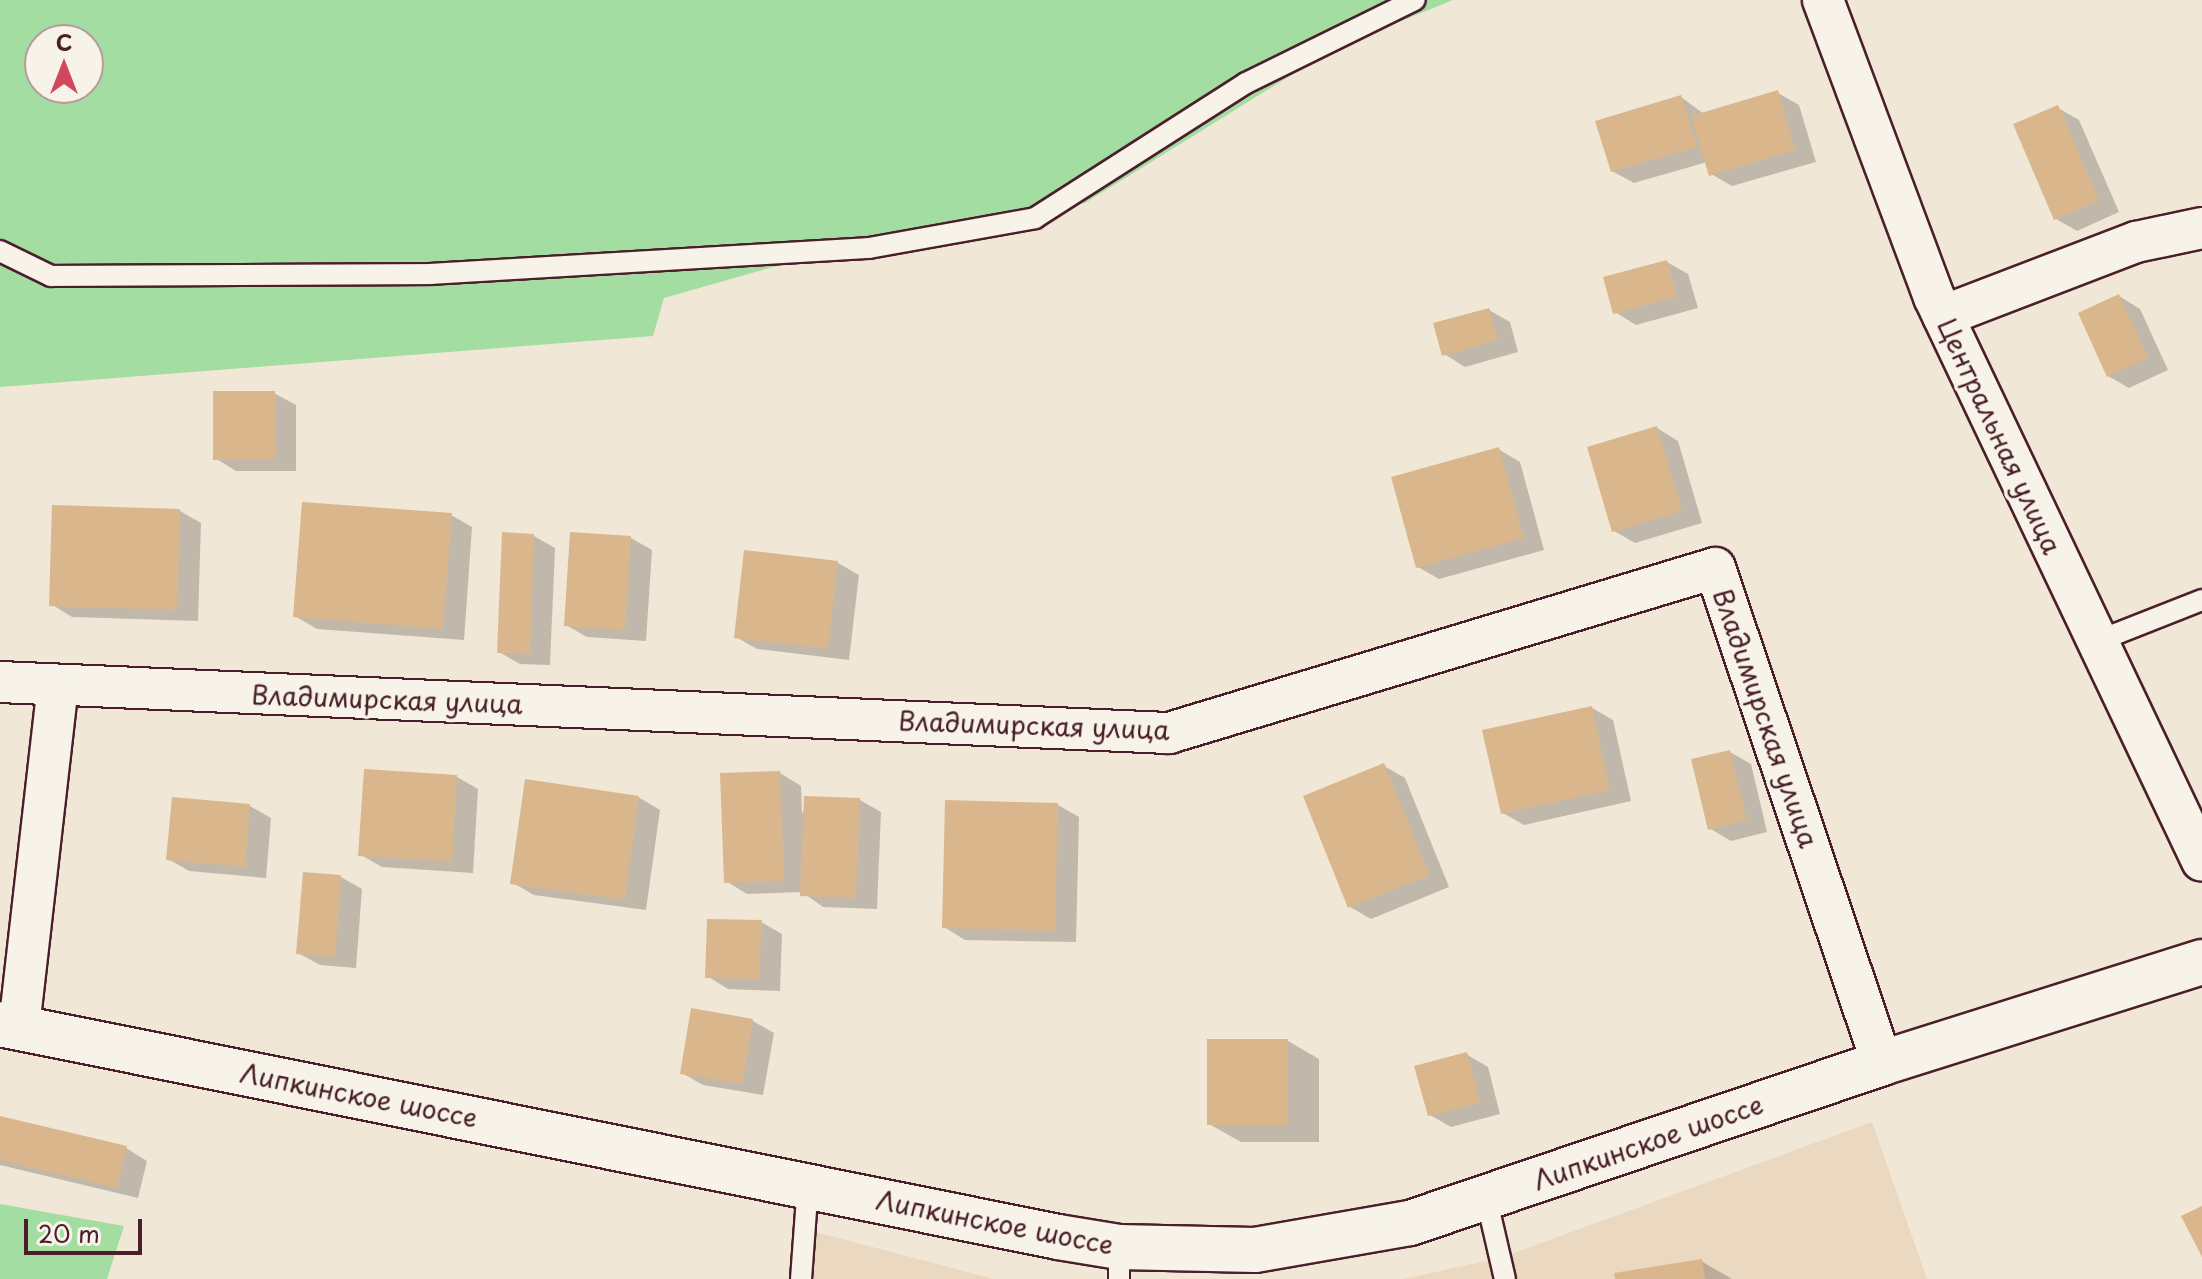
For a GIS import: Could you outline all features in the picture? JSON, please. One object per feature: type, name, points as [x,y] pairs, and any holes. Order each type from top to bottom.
[{"type":"street","name":"Центральная улица","points":[[1823,0],[1890,190],[1943,316],[2202,861]]},
{"type":"street","points":[[1943,316],[2136,242],[2202,228]]},
{"type":"street","name":"Владимирская улица","points":[[0,682],[1169,733],[1715,568],[1882,1063]]},
{"type":"street","points":[[10,1025],[58,685]]},
{"type":"street","name":"Липкинское шоссе","points":[[10,1025],[808,1184],[1119,1263],[1255,1250],[1410,1223],[1882,1063],[2202,962]]},
{"type":"lane","points":[[0,251],[51,276],[431,274],[869,248],[915,240],[1035,218],[1246,83],[1415,0]]},
{"type":"lane","points":[[2098,641],[2202,600]]},
{"type":"lane","points":[[801,1279],[808,1184]]},
{"type":"lane","points":[[1486,1197],[1505,1279]]},
{"type":"shaded area","points":[[1872,1122],[1927,1279],[1403,1279],[1500,1258]]},
{"type":"shaded area","points":[[808,1230],[994,1279],[801,1279]]},
{"type":"green space","points":[[0,0],[1453,0],[1335,48],[1085,203],[794,261],[664,298],[653,336],[0,387]]},
{"type":"green space","points":[[0,1204],[124,1226],[107,1279],[0,1279]]},
{"type":"building","points":[[1778,90],[1795,150],[1709,176],[1691,116]]},
{"type":"building","points":[[1681,95],[1697,147],[1611,172],[1595,121]]},
{"type":"building","points":[[2058,105],[2099,200],[2054,220],[2013,124]]},
{"type":"building","points":[[1667,260],[1677,297],[1613,314],[1603,277]]},
{"type":"building","points":[[2119,294],[2148,358],[2107,377],[2078,313]]},
{"type":"building","points":[[1489,308],[1498,340],[1442,356],[1433,323]]},
{"type":"building","points":[[213,391],[275,391],[275,460],[213,460]]},
{"type":"building","points":[[1657,426],[1682,511],[1612,532],[1587,447]]},
{"type":"building","points":[[1499,447],[1524,538],[1416,568],[1391,477]]},
{"type":"building","points":[[302,502],[452,513],[443,629],[293,617]]},
{"type":"building","points":[[52,505],[180,509],[177,610],[49,606]]},
{"type":"building","points":[[502,532],[534,534],[530,654],[497,653]]},
{"type":"building","points":[[570,532],[631,536],[625,630],[564,626]]},
{"type":"building","points":[[744,550],[838,561],[828,649],[734,638]]},
{"type":"building","points":[[1592,706],[1610,790],[1501,814],[1482,730]]},
{"type":"building","points":[[1730,750],[1747,820],[1708,830],[1691,759]]},
{"type":"building","points":[[1384,763],[1429,875],[1348,908],[1303,796]]},
{"type":"building","points":[[364,769],[457,775],[452,862],[358,856]]},
{"type":"building","points":[[780,771],[784,881],[724,883],[720,773]]},
{"type":"building","points":[[525,779],[639,796],[625,900],[510,884]]},
{"type":"building","points":[[804,796],[860,798],[856,898],[800,896]]},
{"type":"building","points":[[172,797],[250,804],[245,867],[166,860]]},
{"type":"building","points":[[945,800],[1058,803],[1055,931],[942,928]]},
{"type":"building","points":[[303,872],[341,875],[335,957],[296,954]]},
{"type":"building","points":[[707,919],[762,920],[759,979],[705,978]]},
{"type":"building","points":[[691,1008],[753,1019],[742,1084],[680,1074]]},
{"type":"building","points":[[1207,1039],[1288,1039],[1288,1125],[1207,1125]]},
{"type":"building","points":[[1467,1052],[1480,1103],[1428,1116],[1414,1066]]},
{"type":"building","points":[[0,1116],[127,1146],[117,1188],[0,1160]]},
{"type":"building","points":[[2202,1206],[2202,1257],[2181,1216]]},
{"type":"building","points":[[1702,1259],[1705,1279],[1615,1279],[1614,1273]]}]
